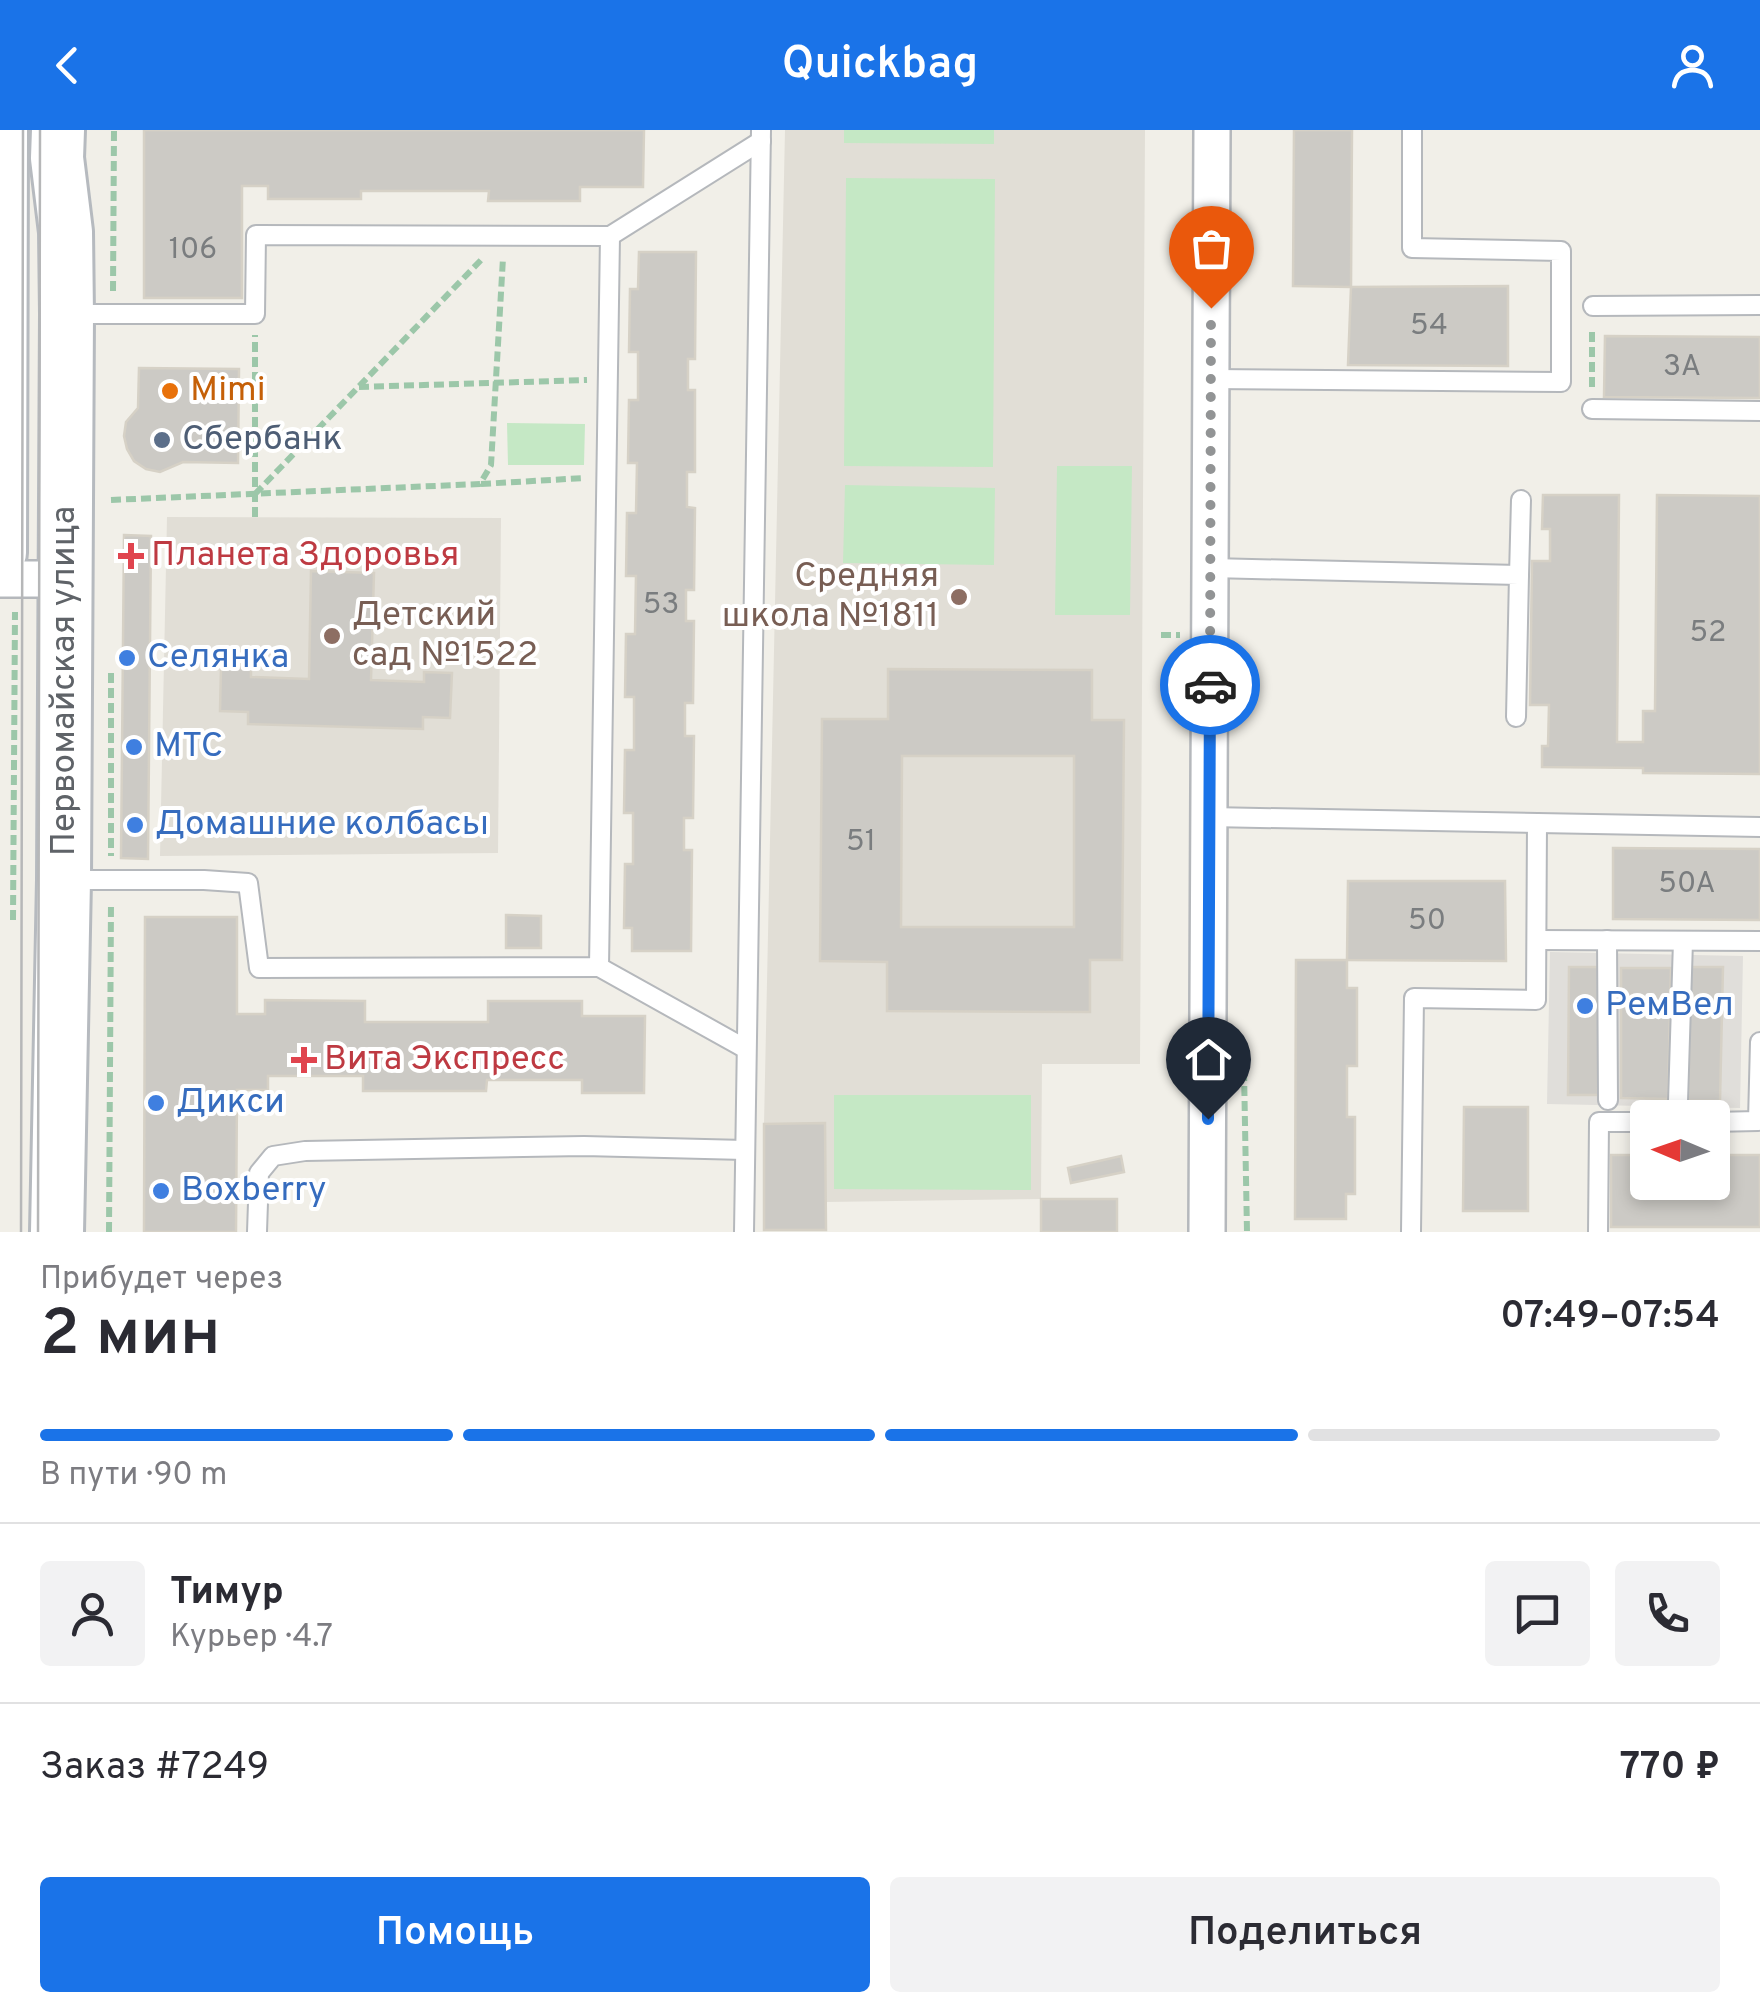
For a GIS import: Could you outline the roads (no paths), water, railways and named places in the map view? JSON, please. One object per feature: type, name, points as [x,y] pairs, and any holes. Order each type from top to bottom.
[{"type":"main road","name":"Первомайская улица","points":[[0,553],[1,130]]},
{"type":"main road","name":"Первомайская улица","points":[[57,1232],[88,880],[64,579],[90,314],[66,232],[57,158],[58,130]]},
{"type":"street","points":[[1207,1232],[1212,130]]},
{"type":"street","points":[[0,579],[64,579]]},
{"type":"lane","points":[[1211,379],[1562,382],[1561,251],[1412,248],[1412,130]]},
{"type":"lane","points":[[90,314],[255,314],[256,235],[610,236],[761,135]]},
{"type":"lane","points":[[744,1232],[761,135]]},
{"type":"lane","points":[[598,967],[610,236]]},
{"type":"lane","points":[[1592,306],[1760,305]]},
{"type":"lane","points":[[1592,409],[1760,411]]},
{"type":"lane","points":[[1516,718],[1521,500]]},
{"type":"lane","points":[[1211,568],[1519,576]]},
{"type":"lane","points":[[1210,817],[1760,826]]},
{"type":"lane","points":[[1411,1232],[1414,998],[1536,1000],[1537,823]]},
{"type":"lane","points":[[88,880],[248,883],[259,968],[598,967],[746,1049]]},
{"type":"lane","points":[[1538,940],[1760,941]]},
{"type":"lane","points":[[1608,940],[1608,1100]]},
{"type":"lane","points":[[1678,1100],[1682,941]]},
{"type":"lane","points":[[1730,1122],[1758,1122],[1760,1042]]},
{"type":"lane","points":[[1598,1232],[1600,1122],[1630,1122]]},
{"type":"lane","points":[[257,1232],[258,1172],[273,1156],[305,1150],[663,1156],[745,1150]]},
{"type":"tram line","points":[[21,1232],[23,130]]},
{"type":"tram line","points":[[38,1232],[40,130]]},
{"type":"place","name":"Mimi","points":[[170,391]]},
{"type":"place","name":"Сбербанк","points":[[162,440]]},
{"type":"place","name":"Планета Здоровья","points":[[131,556]]},
{"type":"place","name":"Средняя школа №1811","points":[[959,597]]},
{"type":"place","name":"Детский сад №1522","points":[[332,636]]},
{"type":"place","name":"Селянка","points":[[127,658]]},
{"type":"place","name":"МТС","points":[[134,747]]},
{"type":"place","name":"Домашние колбасы","points":[[135,825]]},
{"type":"place","name":"РемВел","points":[[1585,1006]]},
{"type":"place","name":"Вита Экспресс","points":[[304,1060]]},
{"type":"place","name":"Дикси","points":[[156,1103]]},
{"type":"place","name":"Boxberry","points":[[161,1191]]}]
